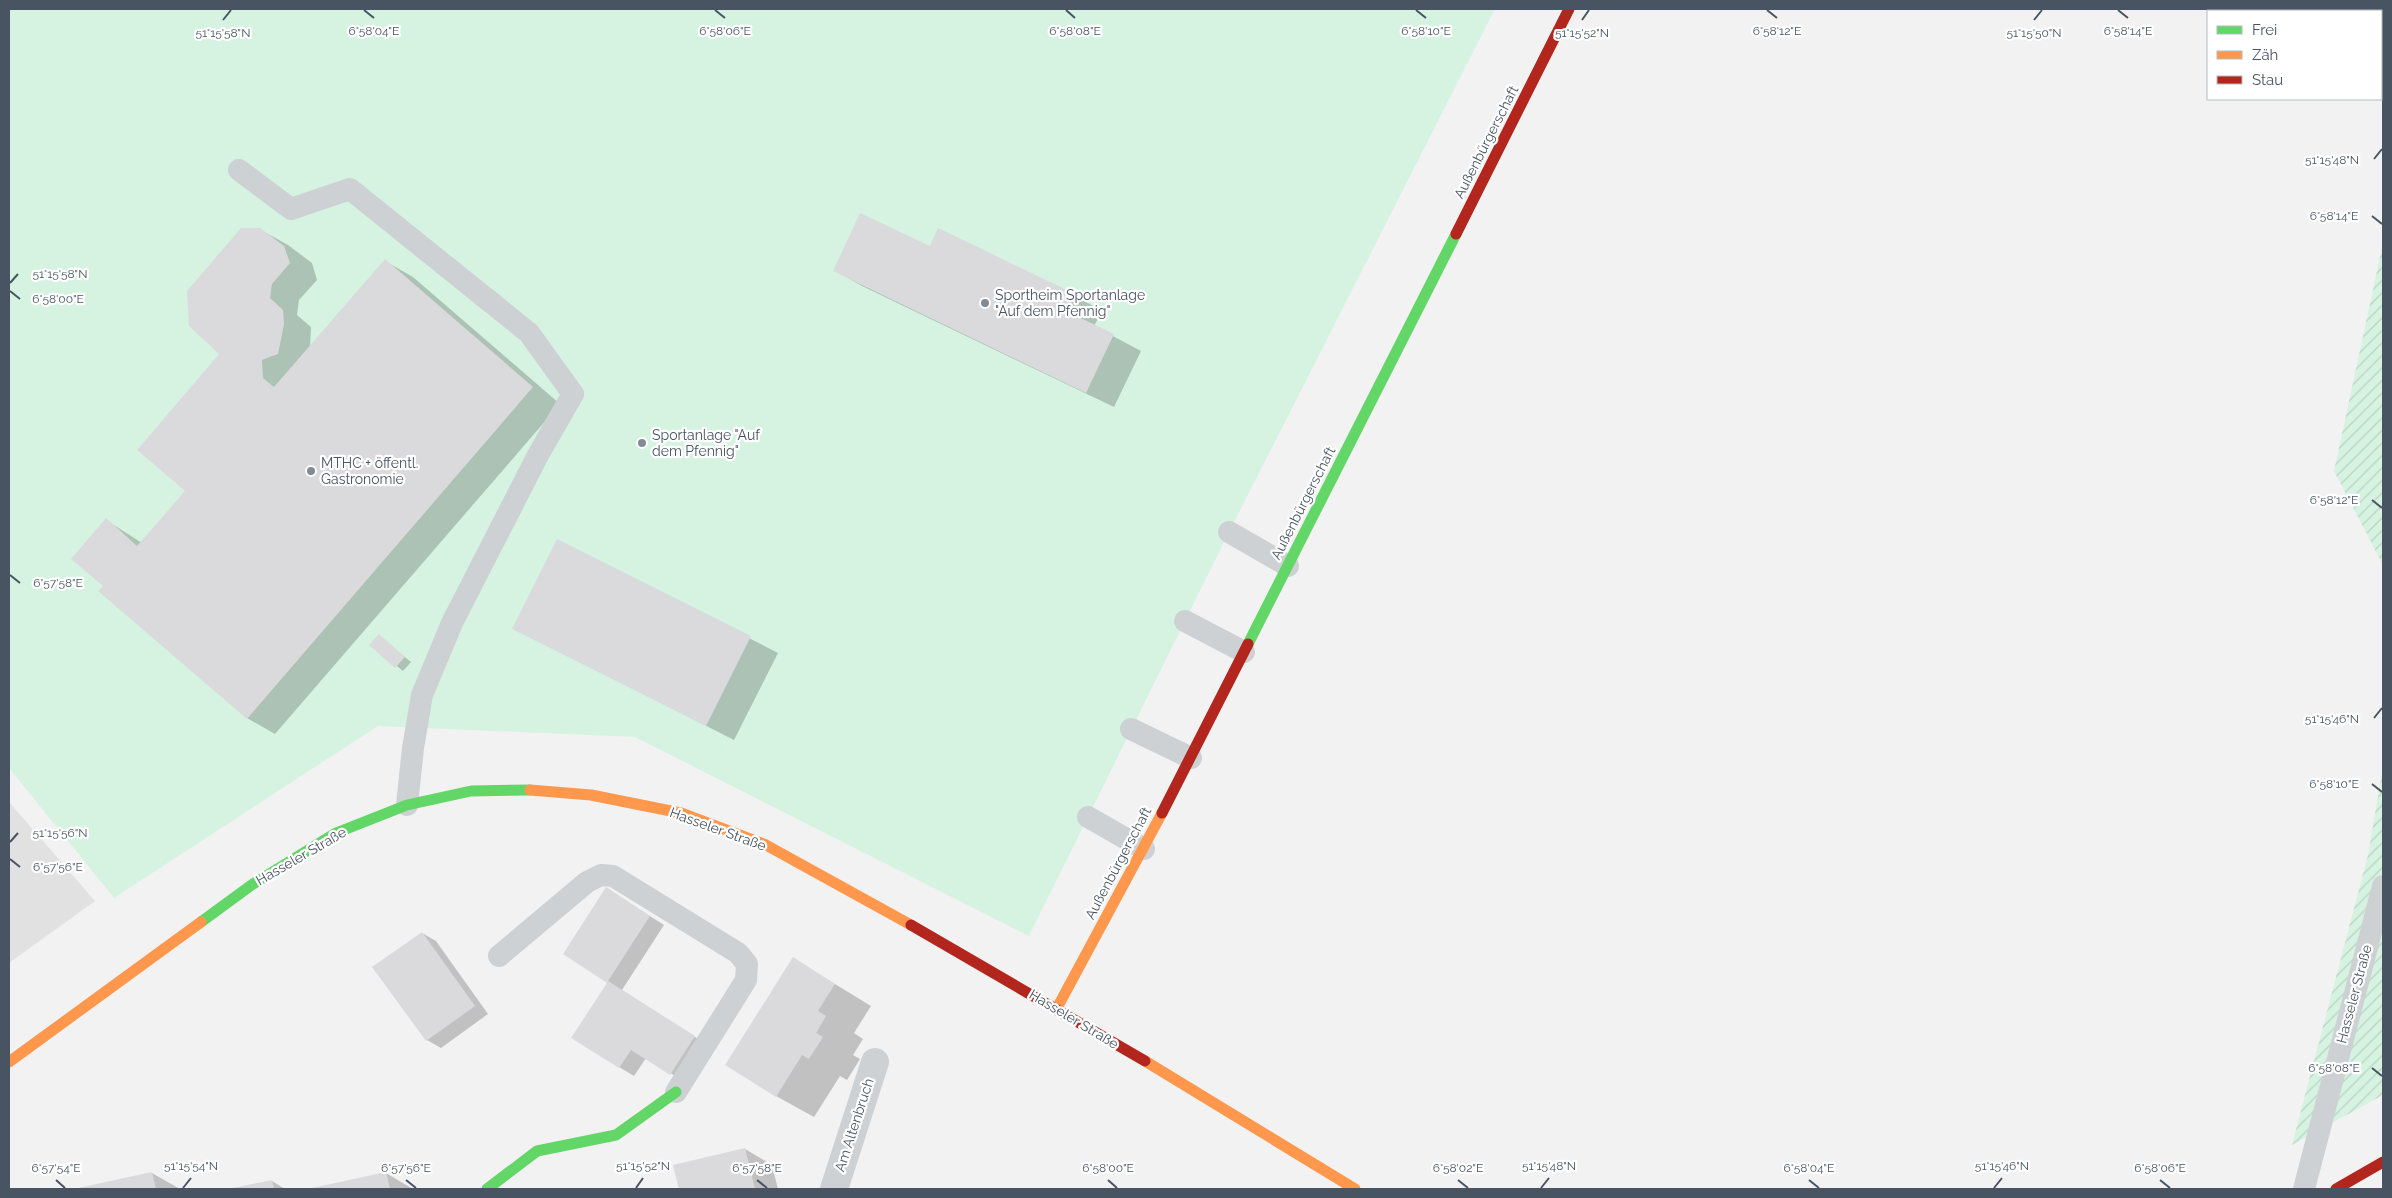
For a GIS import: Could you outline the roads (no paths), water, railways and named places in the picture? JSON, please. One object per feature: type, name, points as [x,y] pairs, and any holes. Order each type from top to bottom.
[{"type":"main road","name":"Außenbürgerschaft","points":[[1057,1008],[1144,849],[1569,9]]},
{"type":"main road","name":"Hasseler Straße","points":[[9,1062],[252,884],[336,833],[407,805],[471,791],[512,789],[591,795],[681,813],[766,845],[845,887],[1057,1008],[1355,1189]]},
{"type":"main road","points":[[487,1189],[537,1151],[616,1135],[676,1092]]},
{"type":"main road","points":[[2336,1189],[2383,1162]]},
{"type":"street","name":"Am Altenbruch","points":[[834,1189],[875,1062]]},
{"type":"lane","points":[[239,170],[292,209],[350,189],[529,333],[573,394],[538,455],[452,623],[422,695],[412,748],[407,805]]},
{"type":"lane","points":[[1229,532],[1288,566]]},
{"type":"lane","points":[[1185,621],[1244,652]]},
{"type":"lane","points":[[1131,729],[1190,758]]},
{"type":"lane","points":[[1088,818],[1144,849]]},
{"type":"lane","points":[[499,956],[587,882],[601,875],[613,876],[738,953],[747,964],[746,980],[676,1092]]},
{"type":"lane","name":"Hasseler Straße","points":[[2304,1189],[2383,886]]},
{"type":"place","name":"Sportheim Sportanlage \"Auf dem Pfennig\"","points":[[985,303]]},
{"type":"place","name":"Sportanlage \"Auf dem Pfennig\"","points":[[642,443]]},
{"type":"place","name":"MTHC + öffentl. Gastronomie","points":[[311,471]]}]
